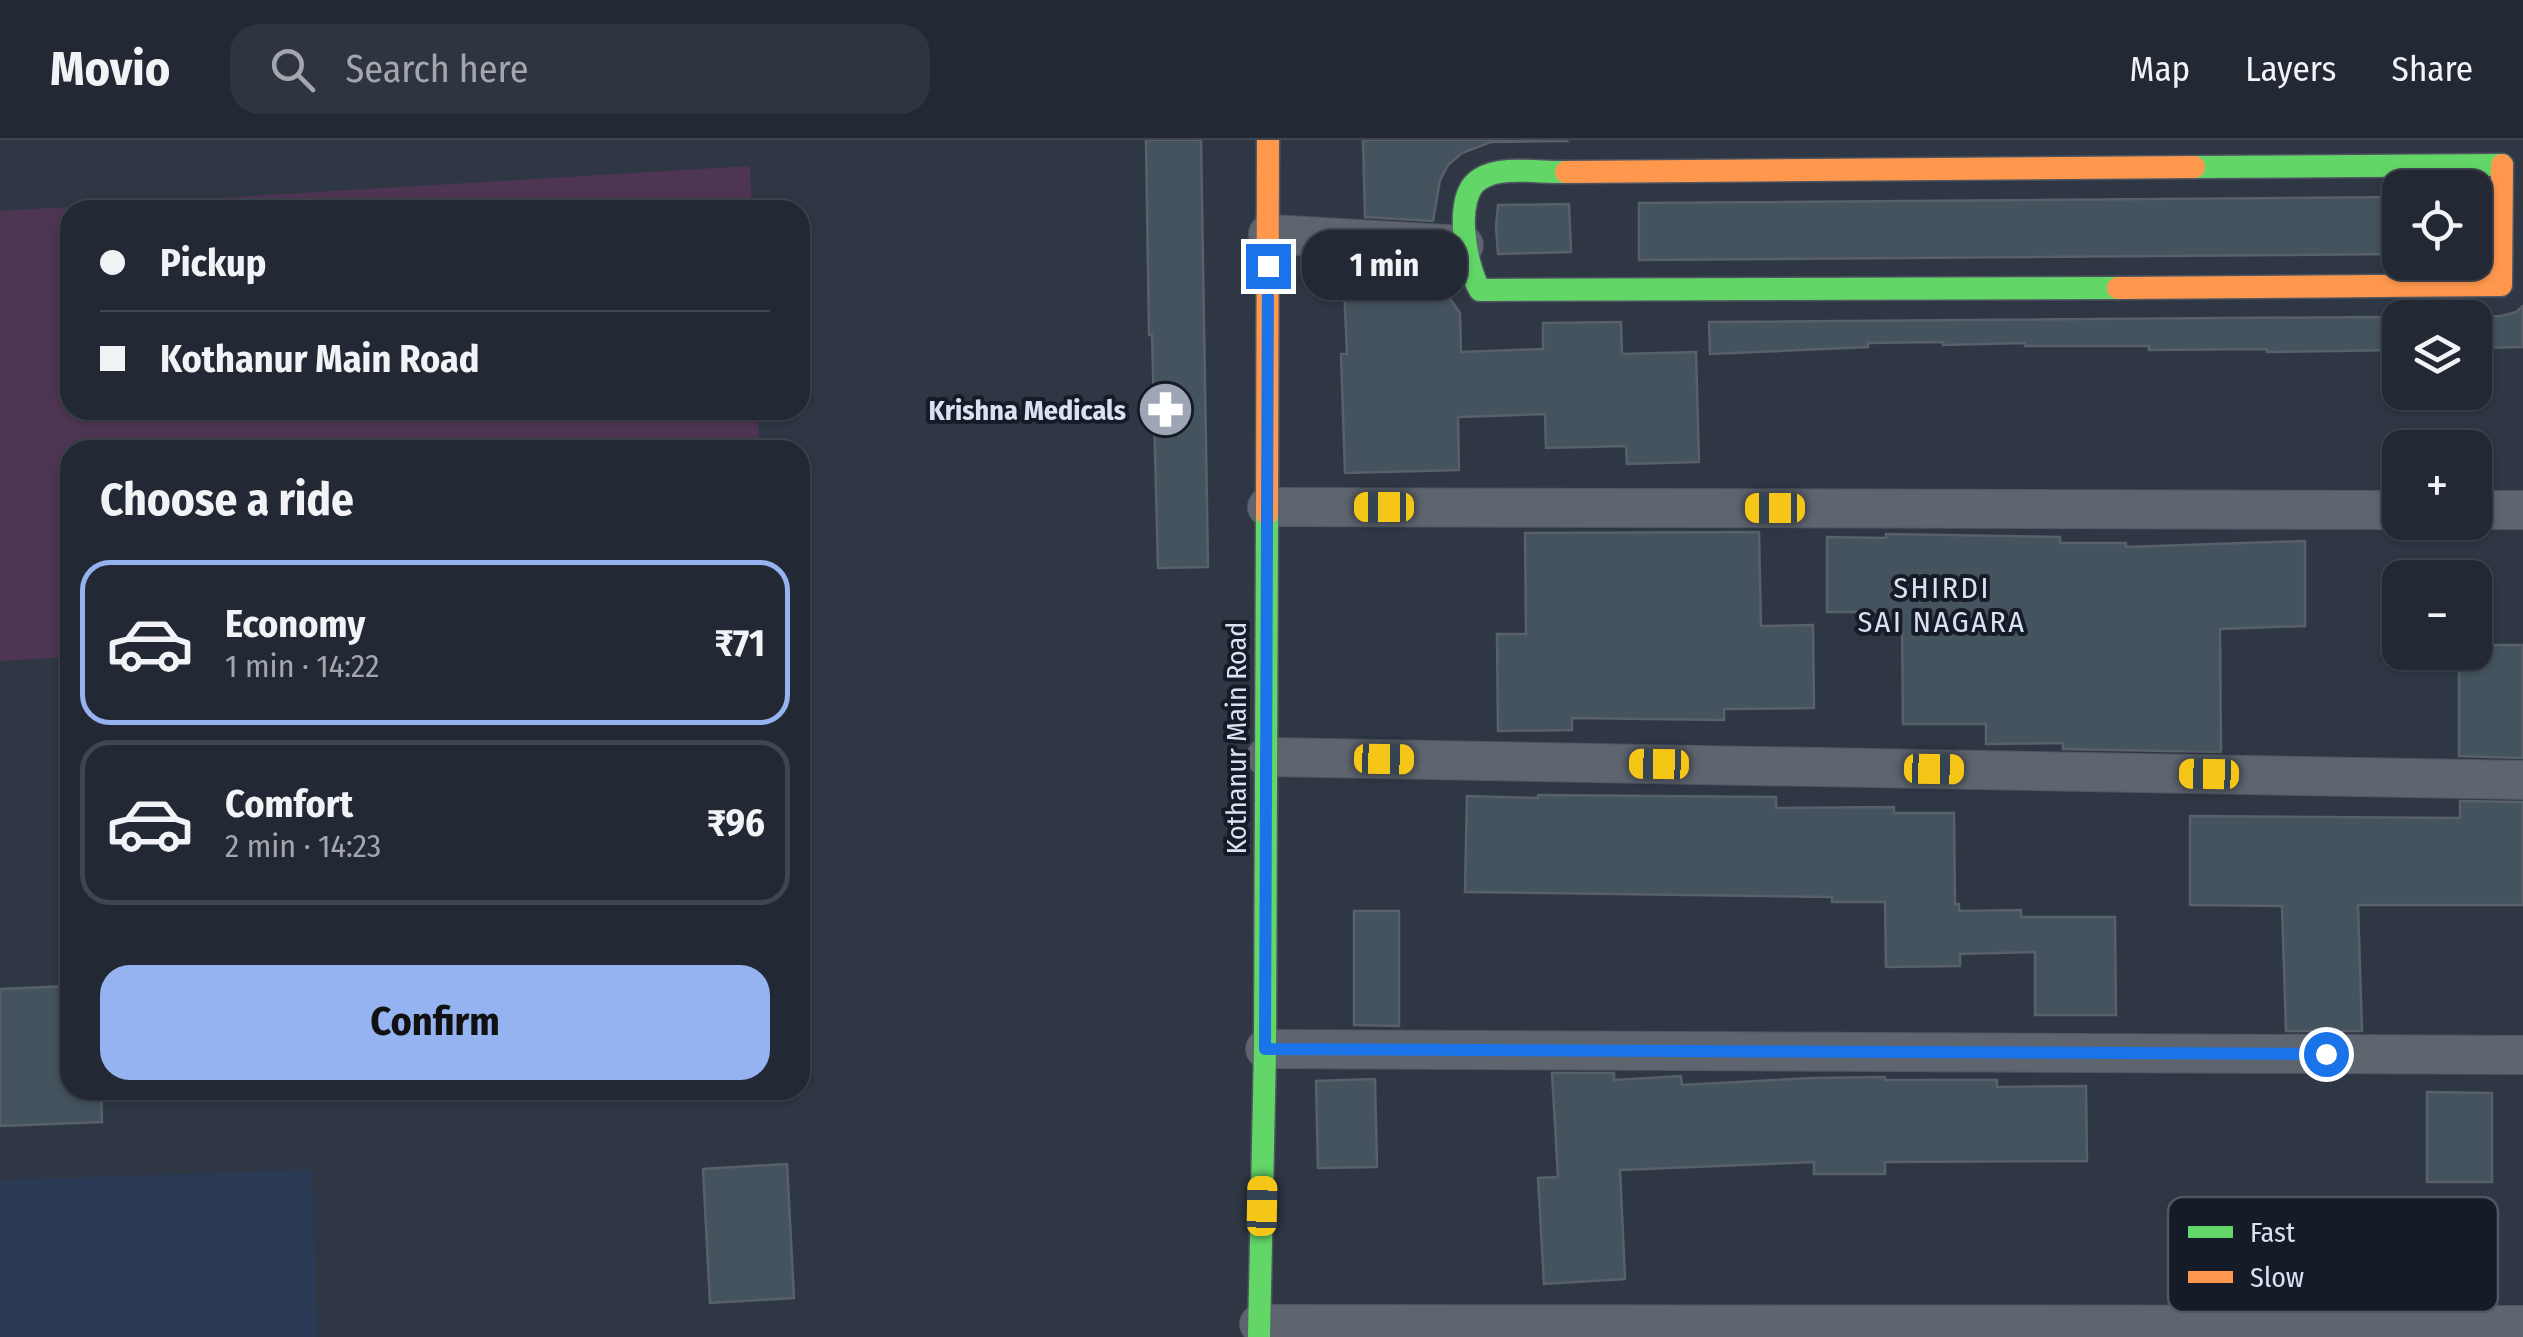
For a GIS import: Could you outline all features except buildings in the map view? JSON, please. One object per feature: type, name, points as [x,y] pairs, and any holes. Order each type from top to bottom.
[{"type":"street","name":"Kothanur Main Road","points":[[1259,1330],[1265,1049],[1268,140]]},
{"type":"street","points":[[2502,165],[2501,285],[1500,292],[1480,290],[1471,279],[1464,245],[1470,187],[1482,176],[1497,174],[2502,165]]},
{"type":"street","points":[[1268,234],[1464,245]]},
{"type":"street","points":[[1266,506],[2382,510]]},
{"type":"street","points":[[2492,510],[2523,510]]},
{"type":"street","points":[[1266,757],[2523,780]]},
{"type":"street","points":[[1265,1049],[2523,1056]]},
{"type":"street","points":[[1259,1330],[2523,1324]]},
{"type":"shaded area","points":[[750,166],[752,200],[183,200]]},
{"type":"shaded area","points":[[60,207],[60,420],[758,420],[759,440],[60,440],[60,658],[0,661],[0,211]]},
{"type":"shaded area","points":[[312,1170],[318,1337],[0,1337],[0,1180]]},
{"type":"traffic: fast","points":[[2194,167],[2502,165]]},
{"type":"traffic: fast","points":[[1566,172],[1499,172],[1480,179],[1471,188],[1466,200],[1464,232],[1480,290],[2118,288]]},
{"type":"traffic: fast","points":[[1259,1337],[1265,1049],[1267,514]]},
{"type":"traffic: slow","points":[[1267,514],[1268,140]]},
{"type":"traffic: slow","points":[[2118,288],[2501,285],[2502,165]]},
{"type":"traffic: slow","points":[[1566,172],[2194,167]]},
{"type":"place","name":"Krishna Medicals","points":[[1165,410]]},
{"type":"district","name":"SHIRDI SAI NAGARA","points":[[1942,605]]},
{"type":"route","points":[[1268,266],[1265,1049],[2326,1054]]}]
